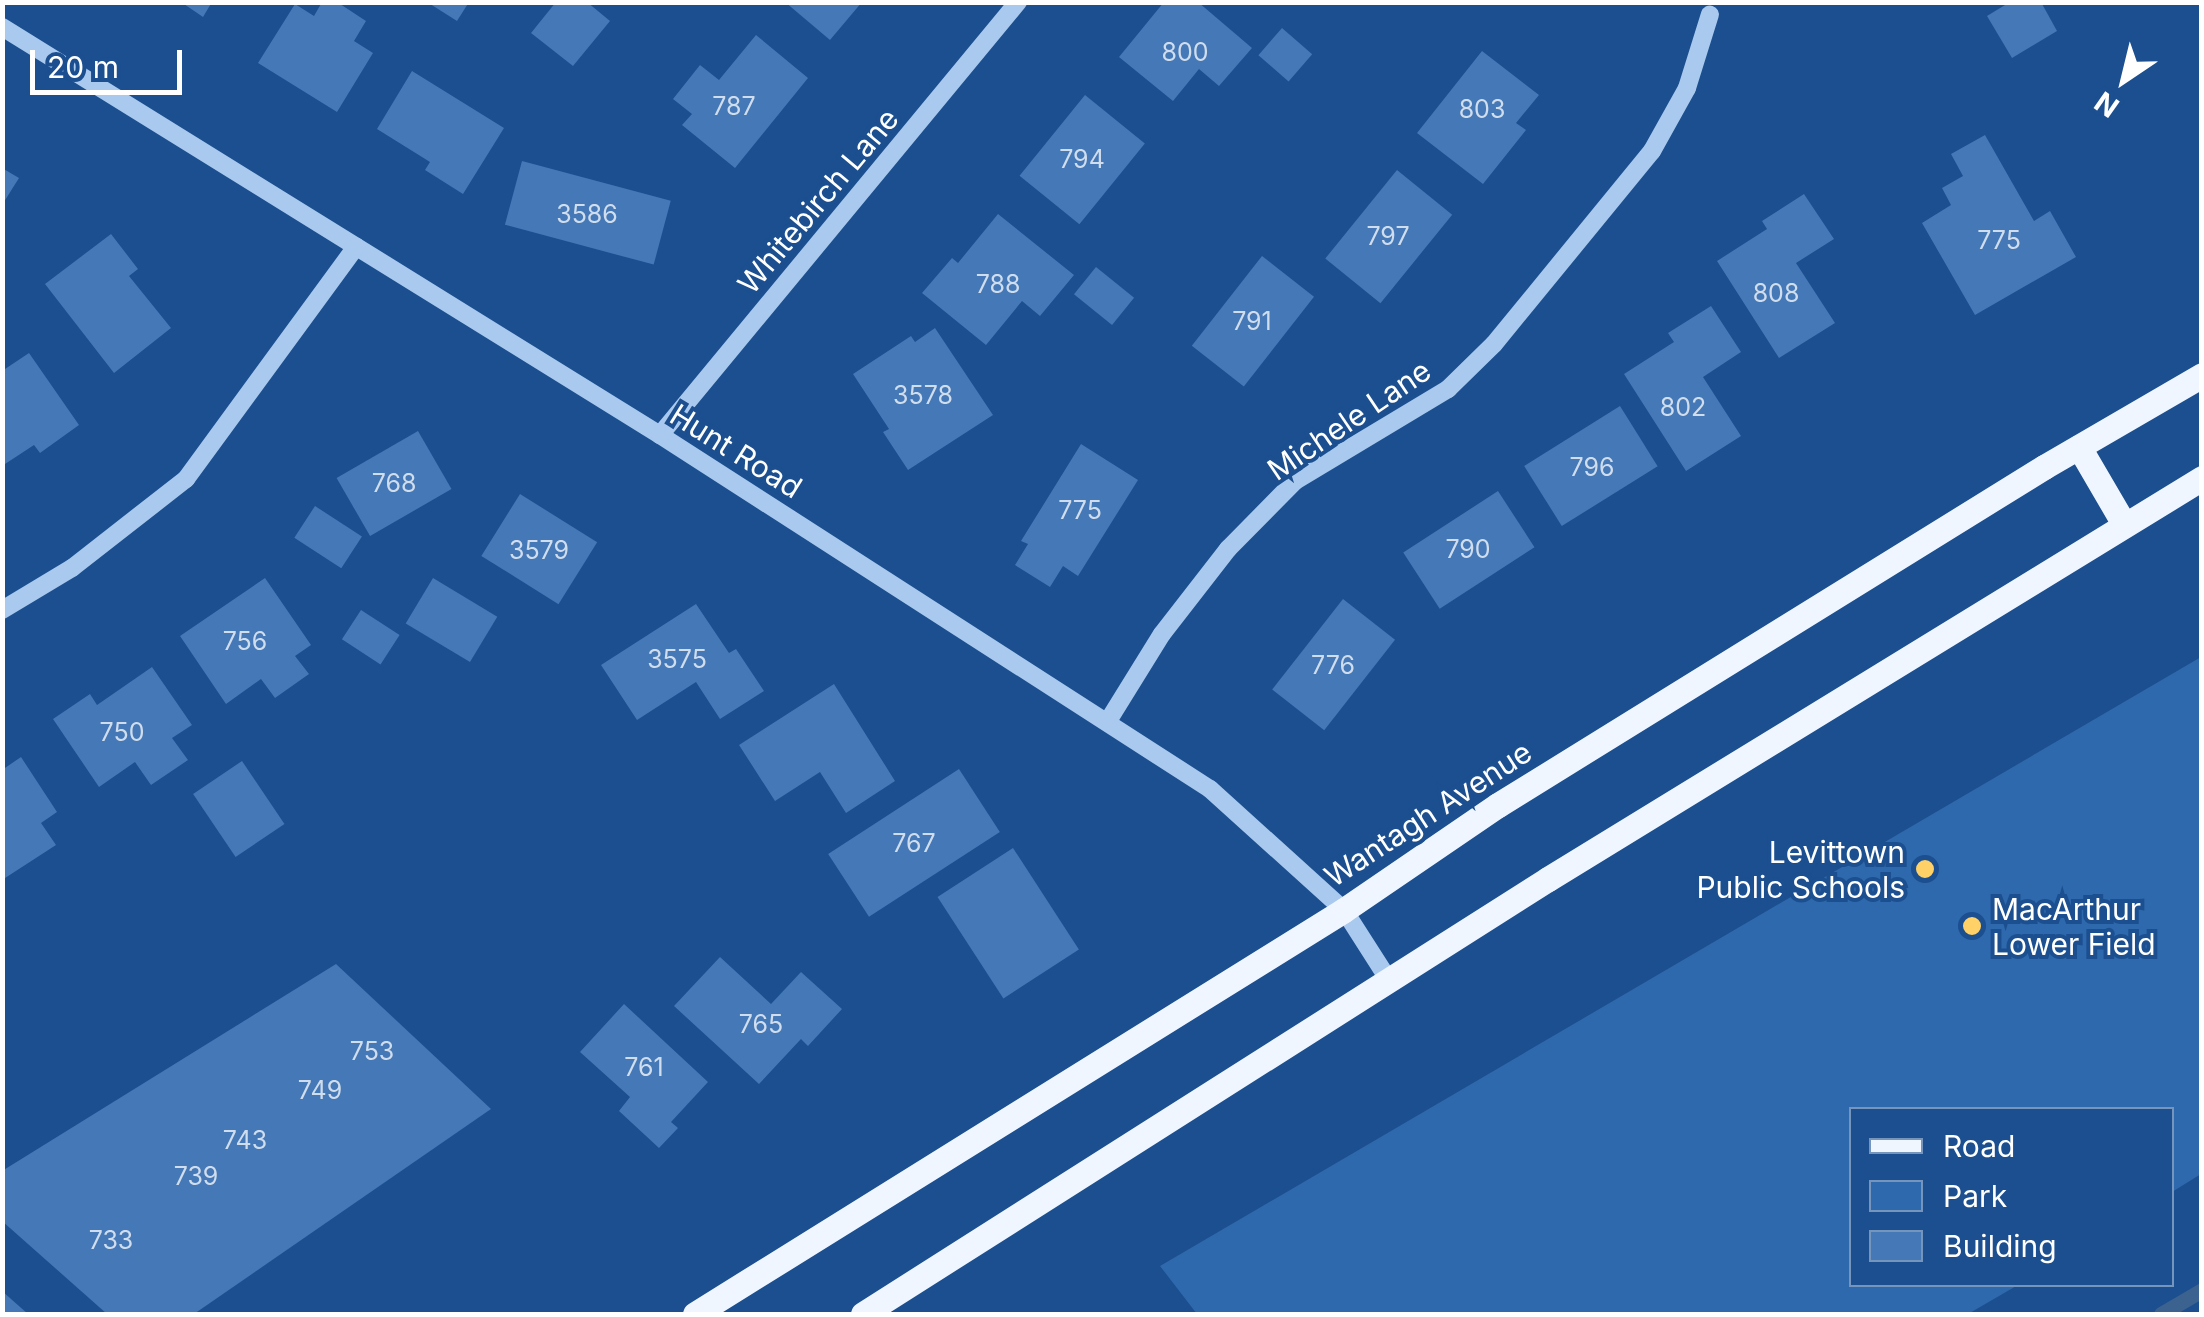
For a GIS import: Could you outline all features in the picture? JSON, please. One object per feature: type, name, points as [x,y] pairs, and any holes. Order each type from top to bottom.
[{"type":"main road","name":"Wantagh Avenue","points":[[695,1314],[1344,910],[1498,805],[2202,374]]},
{"type":"main road","points":[[2079,447],[2124,524]]},
{"type":"main road","points":[[862,1314],[1548,879],[2202,478]]},
{"type":"street","name":"Whitebirch Lane","points":[[660,435],[1018,2]]},
{"type":"street","name":"Michele Lane","points":[[1108,721],[1162,634],[1228,549],[1295,482],[1448,389],[1494,344],[1652,151],[1687,88],[1710,14]]},
{"type":"street","name":"Hunt Road","points":[[2,27],[660,435],[1210,788],[1344,910],[1390,982]]},
{"type":"street","points":[[2,610],[72,568],[186,479],[356,247]]},
{"type":"green space","name":"MacArthur Lower Field","points":[[2201,657],[2201,1174],[2174,1191],[2174,1107],[1849,1107],[1849,1287],[2015,1287],[1968,1314],[1197,1314],[1160,1266]]},
{"type":"building","points":[[181,2],[212,2],[203,17]]},
{"type":"building","points":[[322,2],[337,2],[366,21],[354,41],[373,53],[337,112],[258,63],[295,4],[314,16]]},
{"type":"building","points":[[427,2],[469,2],[457,21]]},
{"type":"building","points":[[556,2],[587,2],[610,21],[573,66],[531,33]]},
{"type":"building","points":[[785,2],[862,2],[830,40]]},
{"type":"building","points":[[1164,2],[1198,2],[1252,48],[1219,86],[1199,69],[1173,101],[1119,57]]},
{"type":"building","points":[[2010,2],[2041,2],[2057,31],[2012,58],[1987,16]]},
{"type":"building","points":[[1282,28],[1312,54],[1289,81],[1258,55]]},
{"type":"building","points":[[756,35],[808,78],[735,168],[682,125],[692,114],[673,99],[700,65],[719,80]]},
{"type":"building","points":[[1482,51],[1539,95],[1516,123],[1526,130],[1483,184],[1417,133]]},
{"type":"building","points":[[412,71],[504,128],[463,194],[425,170],[430,162],[377,129]]},
{"type":"building","points":[[1085,95],[1145,143],[1079,224],[1020,176]]},
{"type":"building","points":[[1985,135],[2034,221],[2050,211],[2076,257],[1975,315],[1922,223],[1951,205],[1942,188],[1963,176],[1951,154]]},
{"type":"building","points":[[522,161],[671,201],[654,265],[505,225]]},
{"type":"building","points":[[2,168],[19,178],[2,205]]},
{"type":"building","points":[[1397,170],[1452,215],[1380,303],[1325,259]]},
{"type":"building","points":[[1804,194],[1834,239],[1796,263],[1835,323],[1779,358],[1717,261],[1767,229],[1762,221]]},
{"type":"building","points":[[998,214],[1074,275],[1040,316],[1022,301],[986,345],[922,293],[952,258],[958,263]]},
{"type":"building","points":[[111,234],[138,269],[129,276],[171,328],[114,373],[45,284]]},
{"type":"building","points":[[1262,256],[1314,297],[1244,386],[1192,346]]},
{"type":"building","points":[[1096,267],[1134,298],[1112,325],[1074,294]]},
{"type":"building","points":[[1711,306],[1741,352],[1703,377],[1741,436],[1686,471],[1624,374],[1674,342],[1668,333]]},
{"type":"building","points":[[935,328],[993,415],[908,470],[883,432],[889,429],[853,374],[911,336],[915,342]]},
{"type":"building","points":[[29,353],[79,425],[40,453],[34,445],[2,466],[2,371]]},
{"type":"building","points":[[1620,406],[1658,466],[1562,526],[1524,466]]},
{"type":"building","points":[[418,431],[452,489],[370,536],[337,478]]},
{"type":"building","points":[[1081,444],[1138,480],[1078,576],[1063,566],[1050,587],[1015,565],[1028,544],[1021,541]]},
{"type":"building","points":[[1498,491],[1534,547],[1440,609],[1403,553]]},
{"type":"building","points":[[520,494],[597,542],[558,604],[481,556]]},
{"type":"building","points":[[315,506],[362,536],[341,568],[294,538]]},
{"type":"building","points":[[265,578],[311,645],[295,656],[309,674],[275,698],[261,679],[226,704],[180,636]]},
{"type":"building","points":[[433,578],[497,617],[470,662],[406,623]]},
{"type":"building","points":[[1343,599],[1395,640],[1324,730],[1272,690]]},
{"type":"building","points":[[696,604],[729,653],[736,649],[764,691],[720,719],[696,682],[637,720],[601,665]]},
{"type":"building","points":[[361,610],[400,635],[381,664],[342,639]]},
{"type":"building","points":[[152,667],[192,725],[172,738],[188,760],[151,785],[135,762],[99,787],[53,719],[90,694],[97,705]]},
{"type":"building","points":[[834,684],[895,781],[846,813],[820,772],[775,801],[739,745]]},
{"type":"building","points":[[21,757],[57,812],[41,823],[56,845],[2,880],[2,770]]},
{"type":"building","points":[[242,761],[284,824],[236,857],[193,794]]},
{"type":"building","points":[[959,769],[1000,832],[869,917],[828,854]]},
{"type":"building","points":[[1013,848],[1079,949],[1003,998],[938,897]]},
{"type":"building","points":[[720,957],[771,1004],[801,972],[842,1009],[808,1046],[801,1039],[759,1084],[674,1006]]},
{"type":"building","points":[[336,964],[491,1109],[194,1314],[107,1314],[2,1221],[2,1171]]},
{"type":"building","points":[[624,1004],[708,1082],[671,1122],[678,1128],[659,1148],[619,1111],[630,1097],[580,1052]]},
{"type":"building","points":[[2,1291],[28,1314],[2,1314]]},
{"type":"waterway","points":[[2161,1314],[2202,1290]]},
{"type":"place","name":"Levittown Public Schools","points":[[1925,869]]},
{"type":"place","name":"MacArthur Lower Field","points":[[1972,926]]}]
